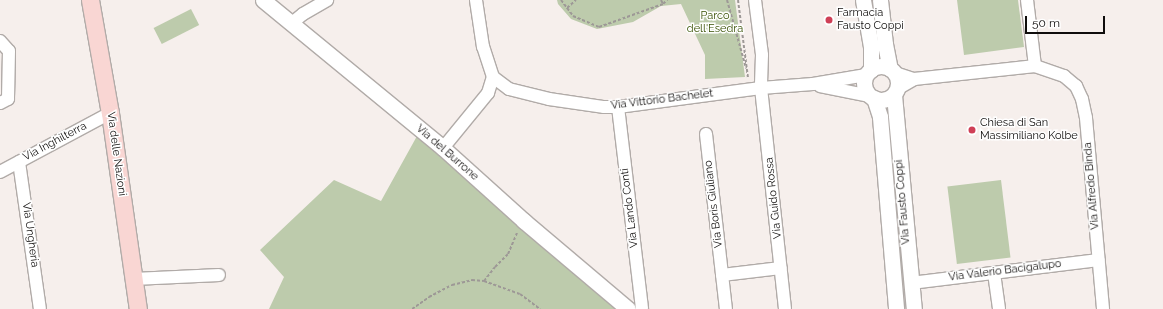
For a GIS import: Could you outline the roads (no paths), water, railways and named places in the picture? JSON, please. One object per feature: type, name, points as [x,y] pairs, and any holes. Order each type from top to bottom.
[{"type":"main road","name":"Via delle Nazioni","points":[[90,0],[110,113],[138,309]]},
{"type":"street","name":"Via del Burrone","points":[[263,0],[443,148],[524,221],[628,309]]},
{"type":"street","points":[[292,23],[303,14],[327,0]]},
{"type":"street","points":[[443,148],[488,93],[493,77],[483,47],[476,0]]},
{"type":"street","name":"Via Guido Rossa","points":[[755,0],[762,55],[755,89],[781,268],[785,309]]},
{"type":"street","name":"Via Fausto Coppi","points":[[863,0],[871,47],[869,73],[865,86],[872,97],[880,117],[896,309]]},
{"type":"street","name":"Via Fausto Coppi","points":[[880,0],[885,44],[898,83],[896,92],[914,309]]},
{"type":"street","points":[[869,73],[880,66],[914,79],[1035,66],[1027,0]]},
{"type":"street","points":[[0,41],[9,50],[8,99],[0,103]]},
{"type":"street","name":"Via Alfredo Binda","points":[[1035,66],[1064,76],[1076,86],[1082,99],[1086,118],[1103,309]]},
{"type":"street","name":"Via Vittorio Bachelet","points":[[493,77],[509,89],[549,99],[604,107],[755,89],[813,84],[869,73]]},
{"type":"street","points":[[872,97],[884,100],[914,79]]},
{"type":"street","name":"Via Vittorio Bachelet","points":[[813,84],[872,97]]},
{"type":"street","name":"Via Lando Conti","points":[[618,106],[642,309]]},
{"type":"street","name":"Via Inghilterra","points":[[0,172],[110,113]]},
{"type":"street","name":"Via Boris Giuliano","points":[[706,134],[726,309]]},
{"type":"street","name":"Via Ungheria","points":[[19,162],[40,309]]},
{"type":"street","name":"Via Valerio Bacigalupo","points":[[911,283],[1099,260]]},
{"type":"street","points":[[722,275],[781,268]]},
{"type":"street","points":[[994,273],[999,309]]},
{"type":"street","points":[[134,280],[219,276]]},
{"type":"place","name":"Farmacia Fausto Coppi","points":[[829,20]]},
{"type":"place","name":"Chiesa di San Massimiliano Kolbe","points":[[972,130]]},
{"type":"park label","name":"Parco dell'Esedra","points":[[715,23]]}]
